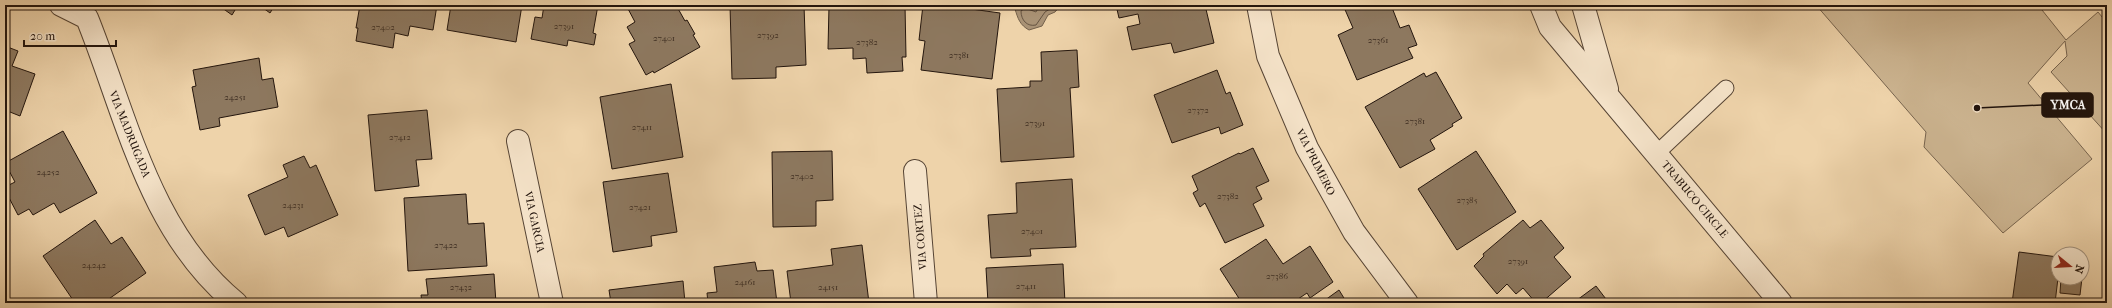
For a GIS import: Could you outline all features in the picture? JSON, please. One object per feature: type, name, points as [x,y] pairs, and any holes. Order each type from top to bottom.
[{"type":"street","name":"VIA MADRUGADA","points":[[61,5],[87,18],[102,54],[113,94],[141,166],[178,237],[219,289],[236,303]]},
{"type":"street","name":"VIA PRIMERO","points":[[1258,5],[1268,56],[1307,148],[1354,232],[1407,303]]},
{"type":"street","name":"TRABUCO CIRCLE","points":[[1541,5],[1550,28],[1657,153],[1781,303]]},
{"type":"street","name":"TRABUCO CIRCLE","points":[[1583,5],[1609,96]]},
{"type":"street","name":"VIA GARCIA","points":[[518,141],[552,303]]},
{"type":"street","name":"VIA CORTEZ","points":[[915,171],[926,303]]},
{"type":"lane","points":[[1657,153],[1726,88]]},
{"type":"shaded area","points":[[1816,5],[2038,5],[2066,40],[2098,12],[2107,23],[2107,134],[2051,72],[2067,56],[2065,41],[2028,83],[2092,159],[2003,233],[1924,147],[1926,132]]},
{"type":"water","points":[[1023,5],[1034,8],[1038,5],[1061,5],[1055,12],[1048,15],[1042,26],[1029,30],[1023,26],[1015,9]]},
{"type":"building","points":[[218,5],[238,5],[232,15]]},
{"type":"building","points":[[259,5],[275,5],[270,13]]},
{"type":"building","points":[[360,5],[437,5],[433,30],[410,26],[408,36],[395,33],[393,48],[356,41],[358,28],[356,28]]},
{"type":"building","points":[[451,5],[522,5],[516,42],[447,30]]},
{"type":"building","points":[[544,5],[598,5],[593,33],[596,34],[594,45],[568,40],[567,46],[531,39],[535,17],[542,18]]},
{"type":"building","points":[[626,5],[676,5],[685,21],[687,20],[695,34],[693,35],[700,47],[654,73],[653,71],[646,75],[629,44],[635,41],[627,27],[635,22]]},
{"type":"building","points":[[730,5],[804,5],[806,65],[776,67],[776,78],[732,79]]},
{"type":"building","points":[[905,5],[906,57],[902,57],[903,71],[867,73],[866,58],[853,59],[853,48],[828,49],[829,6]]},
{"type":"building","points":[[923,5],[965,5],[964,8],[1000,13],[992,79],[921,70],[925,41],[919,40]]},
{"type":"building","points":[[1116,5],[1205,5],[1214,43],[1174,53],[1171,43],[1132,50],[1127,27],[1140,24],[1138,14],[1119,18]]},
{"type":"building","points":[[1343,5],[1391,5],[1400,28],[1409,25],[1417,45],[1408,48],[1413,58],[1357,80],[1338,35],[1353,28]]},
{"type":"building","points":[[5,46],[18,51],[12,66],[35,74],[20,116],[5,110]]},
{"type":"building","points":[[1077,50],[1079,87],[1070,88],[1074,157],[1001,162],[997,89],[1030,87],[1030,81],[1042,81],[1041,52]]},
{"type":"building","points":[[259,58],[262,80],[273,78],[278,107],[219,118],[220,126],[200,130],[192,87],[196,86],[193,70]]},
{"type":"building","points":[[1217,70],[1226,94],[1230,92],[1243,125],[1221,134],[1219,127],[1172,143],[1154,95]]},
{"type":"building","points":[[1436,72],[1462,118],[1452,124],[1453,126],[1430,140],[1435,149],[1400,168],[1365,107],[1424,73],[1426,77]]},
{"type":"building","points":[[671,84],[683,157],[612,169],[600,97]]},
{"type":"building","points":[[427,110],[432,159],[416,160],[419,186],[375,191],[368,115]]},
{"type":"building","points":[[63,131],[97,193],[60,213],[54,203],[33,215],[29,209],[18,215],[5,190],[5,187],[15,182],[5,163]]},
{"type":"building","points":[[1253,148],[1269,181],[1256,187],[1262,199],[1253,204],[1264,226],[1225,243],[1205,203],[1200,207],[1193,193],[1198,190],[1192,176],[1239,153],[1240,154]]},
{"type":"building","points":[[832,151],[833,200],[816,201],[816,226],[773,227],[772,152]]},
{"type":"building","points":[[1476,151],[1516,212],[1457,250],[1418,189]]},
{"type":"building","points":[[304,156],[310,168],[316,165],[338,215],[288,237],[284,227],[265,235],[248,195],[288,177],[283,165]]},
{"type":"building","points":[[668,173],[677,232],[651,236],[652,246],[613,252],[603,182]]},
{"type":"building","points":[[1072,179],[1076,247],[1030,249],[1031,256],[991,258],[988,215],[1017,213],[1016,183]]},
{"type":"building","points":[[466,194],[468,224],[484,223],[487,266],[408,271],[404,198]]},
{"type":"building","points":[[95,220],[111,244],[122,237],[146,273],[103,303],[75,303],[43,256]]},
{"type":"building","points":[[1523,220],[1530,228],[1541,220],[1564,248],[1554,257],[1571,277],[1541,303],[1536,303],[1523,288],[1516,294],[1507,284],[1497,294],[1474,266],[1484,256],[1483,254]]},
{"type":"building","points":[[1266,239],[1283,264],[1310,246],[1333,282],[1310,298],[1307,293],[1292,303],[1242,303],[1220,269]]},
{"type":"building","points":[[862,245],[869,303],[791,303],[787,271],[833,265],[831,249]]},
{"type":"building","points":[[2019,252],[2050,256],[2050,286],[2057,286],[2055,303],[2012,303]]},
{"type":"building","points":[[755,262],[757,271],[773,270],[777,303],[708,303],[707,293],[717,292],[714,267]]},
{"type":"building","points":[[1063,264],[1065,303],[988,303],[986,268]]},
{"type":"building","points":[[494,274],[496,303],[422,303],[421,295],[428,295],[426,279]]},
{"type":"building","points":[[683,281],[685,303],[611,303],[609,290]]},
{"type":"building","points":[[1596,286],[1609,303],[1573,303]]},
{"type":"building","points":[[2060,286],[2081,286],[2080,295],[2060,293]]},
{"type":"building","points":[[1339,290],[1347,303],[1321,303]]},
{"type":"place","name":"YMCA","points":[[1977,108]]}]
